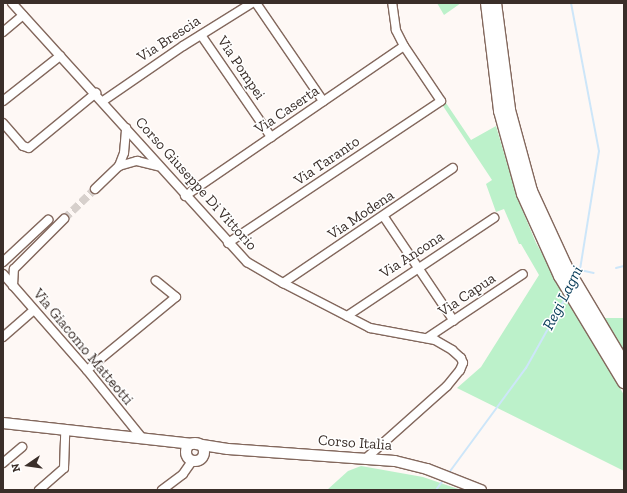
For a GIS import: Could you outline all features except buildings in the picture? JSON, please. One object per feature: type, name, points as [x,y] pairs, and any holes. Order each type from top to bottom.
[{"type":"highway","points":[[486,3],[496,85],[506,140],[523,194],[543,242],[601,335],[624,364]]},
{"type":"highway","points":[[495,3],[505,87],[516,138],[531,190],[548,231],[624,382]]},
{"type":"main road","name":"Corso Italia","points":[[3,423],[195,444],[228,450],[395,461],[427,469],[475,488]]},
{"type":"main road","points":[[175,443],[193,458]]},
{"type":"main road","points":[[195,444],[204,451],[193,458],[188,446],[195,444]]},
{"type":"main road","name":"Corso Italia","points":[[193,458],[228,450]]},
{"type":"street","name":"Corso Giuseppe Di Vittorio","points":[[12,3],[96,93],[158,167],[228,243],[255,268],[346,316],[389,333],[427,338],[444,344],[457,354],[463,363],[460,370],[447,386],[365,459]]},
{"type":"street","name":"Via Brescia","points":[[103,101],[252,3]]},
{"type":"street","points":[[256,3],[323,101]]},
{"type":"street","points":[[394,4],[396,30],[404,46]]},
{"type":"street","points":[[3,32],[23,15]]},
{"type":"street","name":"Via Pompei","points":[[202,35],[271,138]]},
{"type":"street","name":"Via Caserta","points":[[185,196],[404,46]]},
{"type":"street","name":"Via Taranto","points":[[228,243],[441,101],[404,46]]},
{"type":"street","points":[[3,101],[60,56]]},
{"type":"street","points":[[3,123],[23,146],[29,148],[96,93]]},
{"type":"street","points":[[95,189],[119,166],[124,153],[126,128]]},
{"type":"street","points":[[119,166],[137,162],[158,167]]},
{"type":"street","name":"Via Modena","points":[[283,283],[384,217],[454,168]]},
{"type":"street","points":[[384,217],[454,320]]},
{"type":"street","name":"Via Ancona","points":[[346,316],[494,218]]},
{"type":"street","points":[[13,286],[14,269],[35,246],[64,219]]},
{"type":"street","points":[[3,262],[48,220]]},
{"type":"street","points":[[3,266],[35,246]]},
{"type":"street","name":"Via Giacomo Matteotti","points":[[3,274],[87,370],[142,438]]},
{"type":"street","name":"Via Capua","points":[[427,338],[523,274]]},
{"type":"street","points":[[87,370],[176,297],[156,281]]},
{"type":"street","points":[[3,337],[34,310]]},
{"type":"street","points":[[39,490],[64,468],[65,430]]},
{"type":"street","points":[[3,463],[22,447]]},
{"type":"street","points":[[162,490],[183,474],[193,458]]},
{"type":"green space","points":[[437,3],[461,3],[444,15]]},
{"type":"green space","points":[[446,103],[471,140],[496,126],[517,197],[536,243],[624,395],[624,471],[457,388],[481,367],[539,275],[521,244],[519,244],[504,209],[496,212],[486,184],[492,180],[443,106]]},
{"type":"green space","points":[[604,318],[624,318],[624,352],[611,330]]},
{"type":"green space","points":[[361,466],[423,477],[461,490],[327,490],[348,471]]},
{"type":"waterway","name":"Regi Lagni","points":[[571,3],[599,151],[580,270],[576,277]]},
{"type":"waterway","points":[[616,268],[624,266]]},
{"type":"waterway","points":[[580,270],[594,273]]},
{"type":"waterway","name":"Regi Lagni","points":[[448,474],[526,368],[567,295]]},
{"type":"waterway","name":"Regi Lagni","points":[[436,490],[444,479]]},
{"type":"tunnel","points":[[64,219],[95,189]]}]
